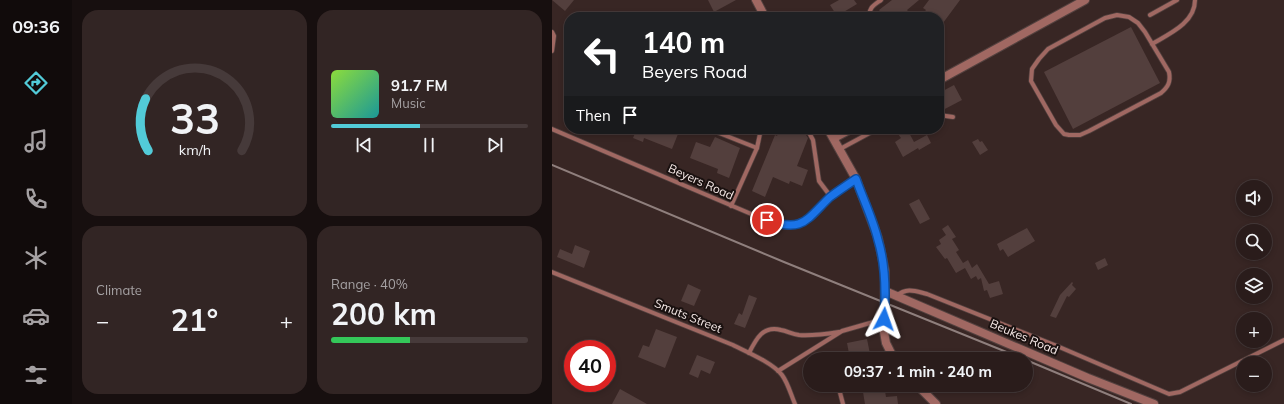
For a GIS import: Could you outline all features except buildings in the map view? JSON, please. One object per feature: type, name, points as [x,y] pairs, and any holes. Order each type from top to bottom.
[{"type":"street","points":[[756,0],[762,12]]},
{"type":"street","points":[[944,77],[1085,0]]},
{"type":"street","points":[[831,134],[856,179],[878,238],[885,271],[884,319],[886,343],[890,352]]},
{"type":"street","points":[[834,138],[842,134]]},
{"type":"street","name":"Beukes Road","points":[[885,291],[1122,392],[1154,404]]},
{"type":"street","points":[[924,392],[936,404]]},
{"type":"lane","points":[[870,12],[871,8],[881,0]]},
{"type":"lane","points":[[1150,15],[1177,0]]},
{"type":"lane","points":[[1152,44],[1178,28],[1189,19],[1194,8],[1195,0]]},
{"type":"lane","points":[[1110,16],[1126,16],[1134,20],[1141,26],[1152,44],[1168,72],[1170,78],[1168,86],[1161,93],[1080,135],[1064,134],[1060,130],[1031,81],[1032,69],[1048,49],[1110,16]]},
{"type":"lane","points":[[552,32],[554,36],[552,51]]},
{"type":"lane","points":[[944,116],[953,117]]},
{"type":"lane","name":"Beyers Road","points":[[552,130],[731,206],[778,224],[792,226],[810,218],[831,197],[856,179]]},
{"type":"lane","points":[[722,134],[757,148]]},
{"type":"lane","points":[[731,206],[757,148],[760,134]]},
{"type":"lane","points":[[810,134],[813,140],[819,181],[831,197]]},
{"type":"lane","points":[[840,149],[868,134]]},
{"type":"lane","name":"Smuts Street","points":[[552,272],[726,342],[749,353],[778,371],[785,380],[795,404]]},
{"type":"lane","points":[[896,296],[909,290],[927,294],[1057,346],[1169,394],[1180,392],[1284,340]]},
{"type":"lane","points":[[749,353],[757,338],[767,330],[774,328],[799,334],[812,335],[842,332],[884,319]]},
{"type":"lane","points":[[778,371],[842,332]]},
{"type":"lane","points":[[840,392],[843,404]]},
{"type":"railway","points":[[552,165],[784,262],[1007,352]]},
{"type":"railway","points":[[1033,363],[1131,404]]},
{"type":"route","points":[[767,220],[786,226],[792,226],[803,222],[810,218],[831,197],[856,179],[878,238],[885,271],[884,319]]}]
